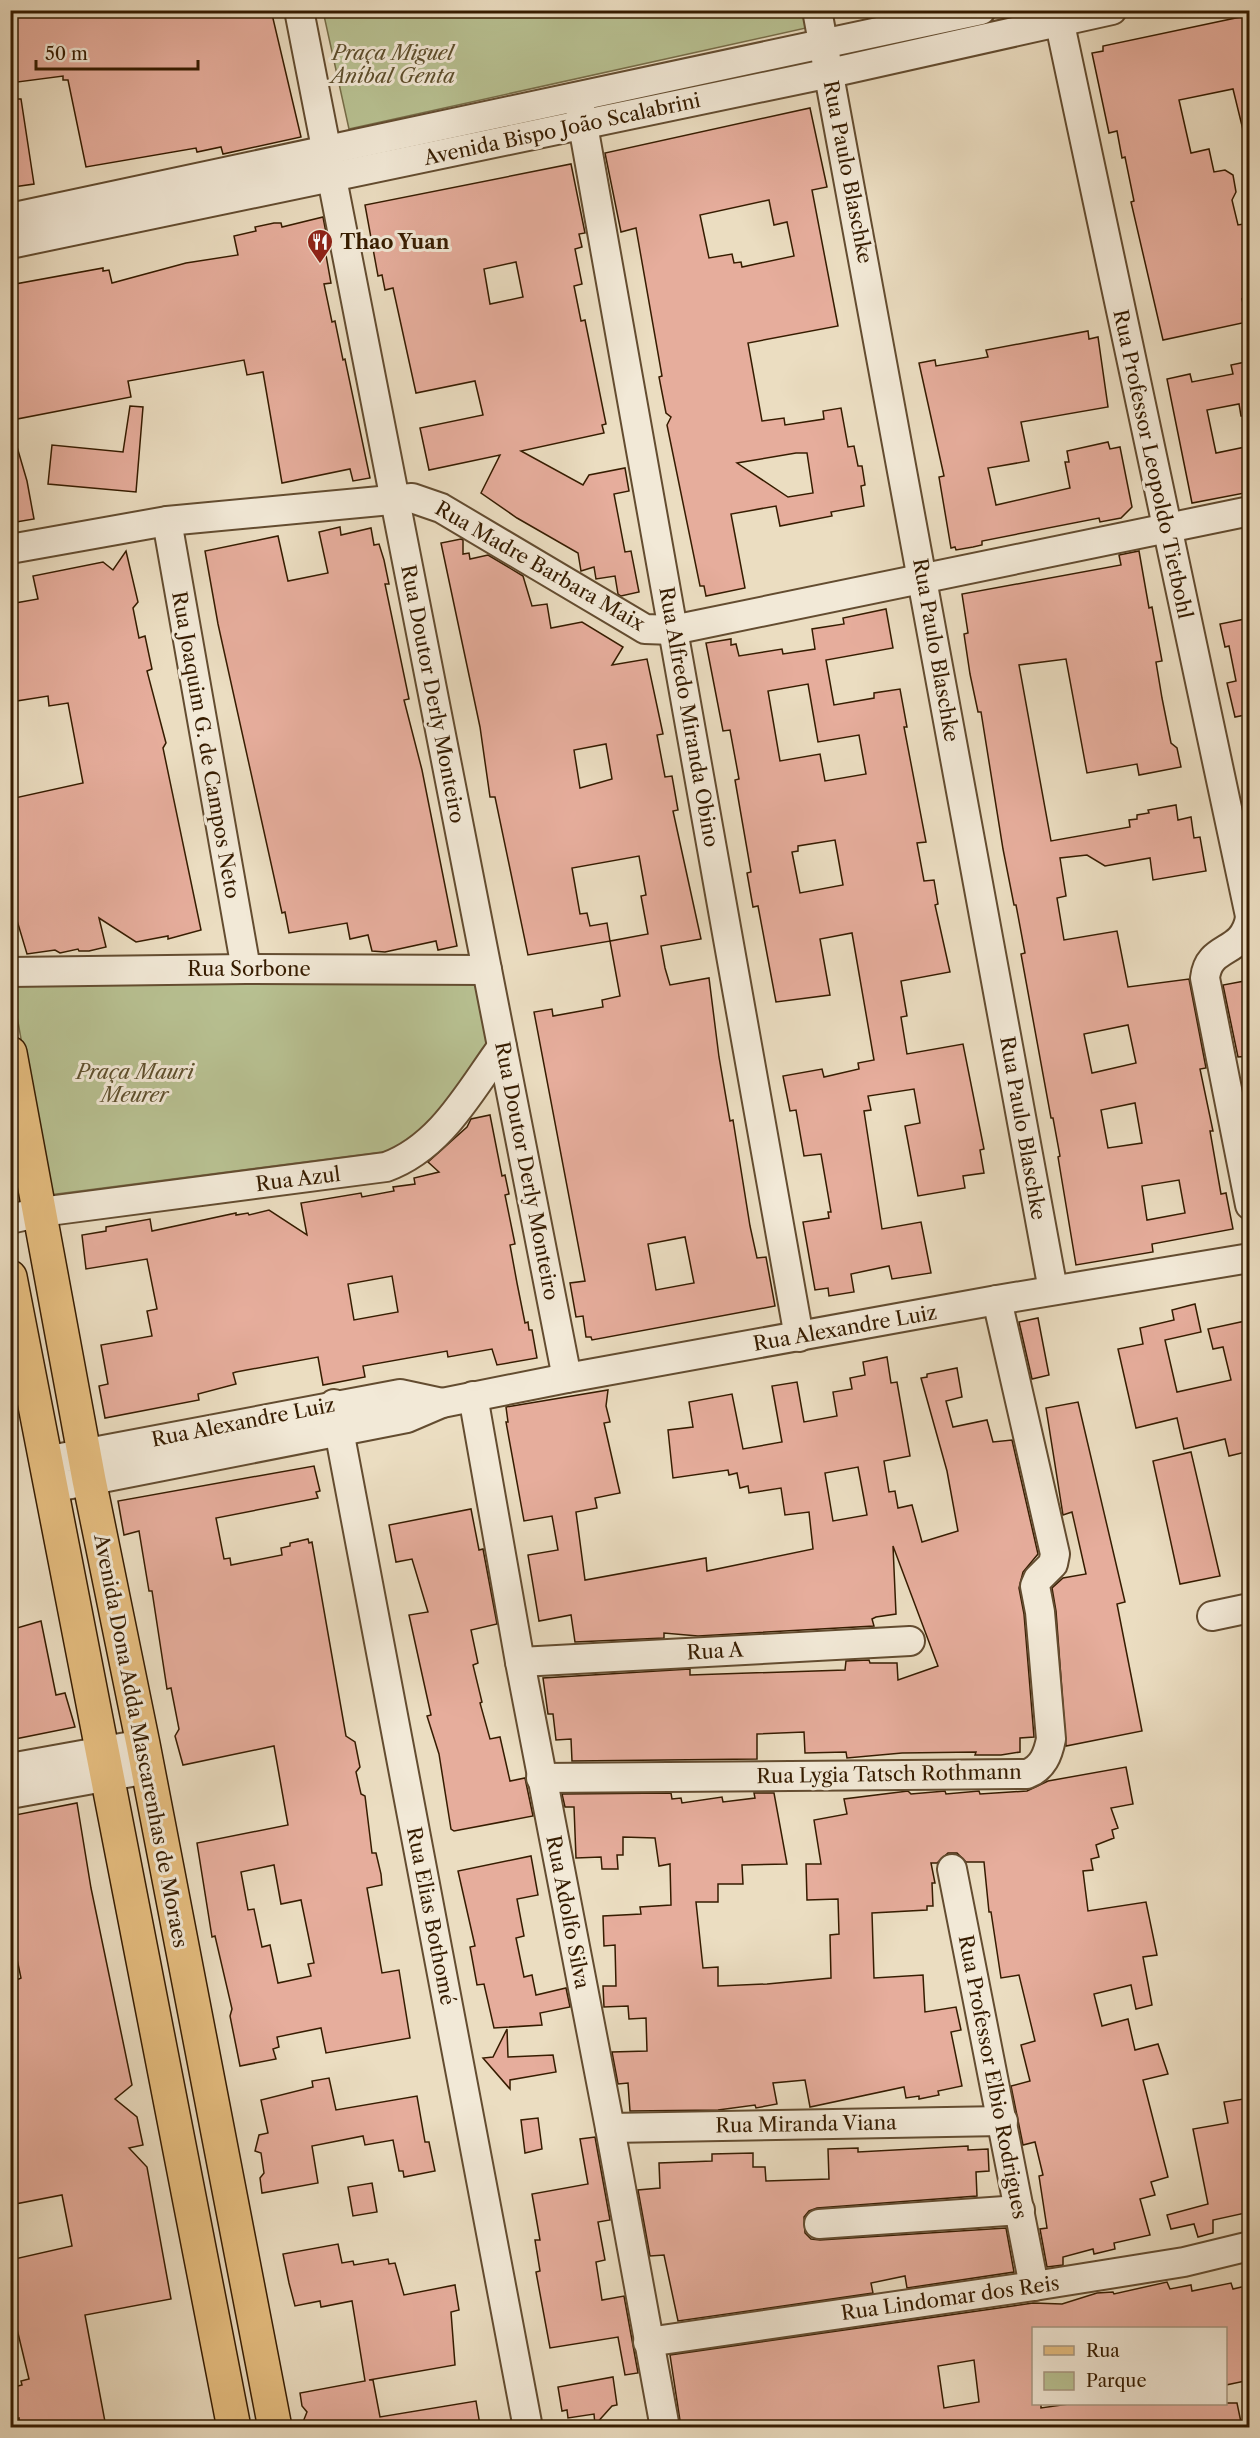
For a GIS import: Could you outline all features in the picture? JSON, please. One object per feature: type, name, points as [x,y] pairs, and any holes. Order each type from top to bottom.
[{"type":"main road","name":"Avenida Dona Adda Mascarenhas de Moraes","points":[[10,1053],[26,1215],[87,1467],[275,2427]]},
{"type":"main road","name":"Avenida Dona Adda Mascarenhas de Moraes","points":[[10,1277],[234,2427]]},
{"type":"street","name":"Rua Doutor Derly Monteiro","points":[[299,10],[567,1378]]},
{"type":"street","name":"Rua Paulo Blaschke","points":[[817,10],[1053,1290]]},
{"type":"street","name":"Avenida Bispo João Scalabrini","points":[[10,244],[329,164],[578,97],[981,10]]},
{"type":"street","name":"Avenida Bispo João Scalabrini","points":[[10,218],[329,164],[584,125],[830,74],[1058,16],[1112,10]]},
{"type":"street","name":"Rua Professor Leopoldo Tietbohl","points":[[1058,16],[1248,923],[1209,962],[1204,978],[1250,1205]]},
{"type":"street","name":"Rua Alfredo Miranda Obino","points":[[578,97],[799,1337]]},
{"type":"street","name":"Rua Madre Barbara Maix","points":[[10,549],[167,521],[395,498],[426,501],[645,629],[673,630],[1250,511]]},
{"type":"street","name":"Rua Joaquim G. de Campos Neto","points":[[167,521],[246,969]]},
{"type":"street","name":"Rua Sorbone","points":[[10,972],[246,969],[487,970]]},
{"type":"street","name":"Rua Azul","points":[[26,1215],[386,1167],[409,1157],[436,1136],[502,1047]]},
{"type":"street","name":"Rua Alexandre Luiz","points":[[48,1474],[337,1418],[407,1418],[442,1403],[567,1378],[1053,1290],[1250,1258]]},
{"type":"street","name":"Rua Lygia Tatsch Rothmann","points":[[541,1778],[1027,1774],[1038,1769],[1044,1760],[1051,1739],[1040,1612],[1035,1586],[1038,1579],[1053,1564],[1055,1554],[997,1300]]},
{"type":"street","name":"Rua Adolfo Silva","points":[[473,1396],[541,1778],[610,2128],[665,2427]]},
{"type":"street","name":"Rua Elias Bothomé","points":[[337,1418],[528,2427]]},
{"type":"street","points":[[1212,1616],[1250,1608]]},
{"type":"street","name":"Rua A","points":[[520,1662],[910,1641]]},
{"type":"street","points":[[10,1794],[106,1763],[145,1756]]},
{"type":"street","points":[[10,1767],[106,1763]]},
{"type":"street","name":"Rua Professor Elbio Rodrigues","points":[[952,1869],[1034,2286]]},
{"type":"street","name":"Rua Miranda Viana","points":[[610,2128],[1003,2121]]},
{"type":"street","points":[[819,2224],[1020,2210]]},
{"type":"street","name":"Rua Lindomar dos Reis","points":[[648,2342],[1034,2286],[1184,2262],[1250,2246]]},
{"type":"green space","name":"Praça Miguel Aníbal Genta","points":[[803,10],[806,28],[349,129],[323,11]]},
{"type":"green space","name":"Praça Mauri Meurer","points":[[11,983],[485,983],[497,1044],[413,1148],[49,1195]]},
{"type":"building","points":[[54,10],[271,10],[301,137],[223,154],[221,147],[197,152],[196,148],[86,167],[68,80],[63,80],[63,76],[10,83],[10,17]]},
{"type":"building","points":[[1250,15],[1250,129],[1243,130],[1233,89],[1179,100],[1191,153],[1209,149],[1214,172],[1225,170],[1233,175],[1236,192],[1232,200],[1238,225],[1250,223],[1250,298],[1242,299],[1247,322],[1163,340],[1131,202],[1134,201],[1125,157],[1122,158],[1117,131],[1109,133],[1092,53],[1103,51],[1103,46]]},
{"type":"building","points":[[10,99],[21,99],[34,184],[10,187]]},
{"type":"building","points":[[810,108],[827,187],[812,190],[838,326],[748,343],[762,421],[784,418],[785,425],[824,419],[823,411],[841,408],[848,447],[854,446],[858,466],[862,466],[865,485],[861,486],[864,506],[831,512],[832,516],[780,526],[776,506],[731,514],[745,588],[706,596],[704,586],[700,586],[667,425],[671,417],[666,413],[659,377],[662,376],[636,228],[621,232],[605,153]],"holes":[[[769,200],[774,225],[787,222],[794,256],[742,267],[741,262],[734,263],[732,254],[709,258],[700,215]],[[807,453],[813,493],[788,497],[737,463]]]},
{"type":"building","points":[[571,164],[585,233],[579,234],[582,247],[575,249],[582,284],[574,286],[581,321],[585,320],[606,424],[602,425],[604,433],[521,451],[583,485],[589,475],[625,468],[629,491],[614,494],[625,552],[631,551],[639,592],[621,596],[618,594],[615,576],[596,579],[594,567],[581,571],[578,553],[517,518],[481,493],[500,455],[429,470],[420,428],[483,415],[475,381],[416,393],[393,288],[385,290],[382,275],[378,276],[365,205]],"holes":[[[516,262],[523,297],[490,304],[484,269]]]},
{"type":"building","points":[[323,217],[328,243],[324,244],[331,283],[324,284],[332,322],[335,321],[343,360],[345,359],[370,478],[353,481],[350,469],[282,483],[263,372],[247,375],[244,360],[128,381],[131,397],[17,419],[10,385],[10,285],[103,268],[103,271],[109,270],[112,283],[186,263],[238,255],[234,236],[256,231],[255,227],[281,223],[282,227]]},
{"type":"building","points":[[1088,331],[1089,339],[1098,337],[1108,407],[1021,422],[1029,461],[988,468],[996,505],[1070,488],[1065,462],[1069,462],[1067,451],[1108,442],[1110,449],[1120,447],[1132,507],[1121,518],[1100,522],[1099,518],[982,541],[982,545],[973,547],[956,550],[955,547],[951,548],[939,477],[944,476],[919,363],[935,360],[936,366],[988,357],[986,350]]},
{"type":"building","points":[[1250,361],[1250,416],[1241,416],[1239,404],[1207,410],[1216,453],[1250,446],[1250,492],[1192,503],[1167,379],[1190,374],[1192,382],[1233,374],[1231,365]]},
{"type":"building","points":[[130,406],[143,407],[136,492],[48,484],[52,445],[123,452]]},
{"type":"building","points":[[15,440],[27,481],[34,519],[10,523],[10,441]]},
{"type":"building","points":[[340,527],[341,535],[371,528],[374,545],[379,544],[384,560],[389,584],[385,584],[409,699],[404,700],[422,770],[457,946],[438,950],[436,941],[385,952],[372,951],[368,935],[350,939],[347,923],[289,933],[285,912],[282,913],[218,624],[205,551],[278,536],[288,581],[328,573],[319,532]]},
{"type":"building","points":[[461,539],[463,540],[463,554],[469,553],[470,559],[488,555],[523,576],[532,606],[547,604],[551,628],[582,622],[623,647],[612,665],[647,659],[663,734],[657,735],[665,777],[672,776],[678,810],[673,811],[701,939],[661,946],[665,968],[670,985],[709,978],[719,1057],[730,1121],[733,1120],[750,1226],[757,1258],[766,1257],[775,1306],[592,1340],[591,1337],[586,1337],[583,1316],[576,1317],[570,1283],[585,1281],[534,1012],[552,1009],[553,1016],[603,1007],[602,1000],[620,996],[610,941],[528,955],[495,797],[490,797],[480,727],[441,543]],"holes":[[[606,744],[612,779],[580,788],[574,750]],[[639,856],[646,895],[641,896],[648,934],[610,941],[607,923],[590,926],[587,913],[580,914],[572,868]],[[685,1237],[694,1283],[656,1290],[648,1244]]]},
{"type":"building","points":[[126,551],[138,602],[133,608],[139,638],[145,636],[152,669],[147,671],[166,743],[163,748],[201,930],[168,939],[168,936],[136,942],[99,918],[106,947],[89,951],[78,949],[60,953],[55,950],[27,954],[10,897],[10,878],[16,877],[10,854],[10,799],[83,783],[68,703],[49,706],[48,696],[10,702],[10,604],[38,599],[33,576],[103,562],[113,570]]},
{"type":"building","points":[[1139,551],[1149,608],[1152,607],[1162,661],[1156,662],[1162,698],[1171,743],[1177,748],[1181,767],[1139,775],[1137,764],[1087,773],[1066,659],[1019,665],[1051,841],[1130,827],[1129,820],[1137,819],[1137,815],[1149,813],[1148,810],[1176,805],[1178,820],[1191,817],[1194,838],[1200,837],[1206,871],[1153,880],[1150,858],[1105,866],[1087,855],[1060,858],[1066,896],[1057,898],[1064,940],[1117,931],[1128,987],[1189,979],[1206,1068],[1200,1069],[1213,1131],[1210,1131],[1221,1194],[1226,1193],[1233,1229],[1152,1244],[1153,1252],[1076,1265],[1058,1157],[1060,1156],[1021,954],[1025,953],[1003,849],[981,712],[978,712],[970,674],[964,634],[968,633],[962,594],[1121,565],[1119,555]],"holes":[[[1128,1025],[1136,1063],[1092,1073],[1084,1034]],[[1135,1103],[1142,1143],[1108,1148],[1101,1110]],[[1179,1180],[1185,1213],[1147,1220],[1142,1186]]]},
{"type":"building","points":[[886,609],[893,648],[826,660],[834,705],[874,698],[874,693],[900,689],[907,727],[904,727],[926,842],[917,843],[924,881],[934,880],[938,904],[935,905],[950,972],[901,981],[907,1016],[901,1017],[907,1054],[963,1044],[984,1149],[980,1150],[984,1173],[963,1176],[965,1188],[918,1196],[905,1126],[920,1123],[914,1089],[868,1096],[871,1110],[864,1111],[882,1229],[921,1222],[931,1273],[892,1279],[889,1266],[851,1274],[854,1292],[829,1296],[828,1288],[815,1290],[803,1222],[829,1218],[828,1212],[831,1212],[821,1154],[804,1156],[796,1110],[790,1111],[783,1076],[822,1069],[824,1077],[859,1069],[858,1063],[874,1060],[852,933],[820,939],[830,995],[776,1002],[758,906],[753,907],[747,873],[751,872],[735,780],[739,779],[730,730],[723,731],[706,643],[731,639],[731,645],[736,644],[739,656],[782,649],[783,654],[815,649],[812,629],[844,624],[843,618]],"holes":[[[808,684],[818,742],[859,735],[866,774],[825,781],[820,754],[780,761],[768,691]],[[835,840],[843,885],[800,893],[792,852],[798,851],[798,846]]]},
{"type":"building","points":[[1250,618],[1250,714],[1235,717],[1227,683],[1236,681],[1229,646],[1225,647],[1220,624]]},
{"type":"building","points":[[1250,980],[1250,1056],[1238,1057],[1223,985]]},
{"type":"building","points":[[490,1115],[502,1176],[505,1175],[509,1194],[505,1195],[515,1244],[510,1245],[517,1283],[525,1323],[528,1322],[529,1330],[532,1330],[537,1358],[497,1365],[492,1349],[448,1357],[447,1351],[363,1366],[365,1377],[323,1385],[318,1357],[233,1373],[236,1384],[198,1394],[199,1400],[105,1418],[99,1386],[108,1384],[101,1345],[152,1336],[147,1311],[157,1309],[147,1259],[86,1269],[82,1235],[106,1231],[106,1227],[150,1219],[152,1231],[236,1213],[236,1215],[248,1213],[249,1215],[269,1210],[307,1235],[301,1203],[361,1193],[362,1197],[394,1191],[393,1187],[415,1184],[414,1178],[439,1172],[428,1162],[467,1127],[471,1119]],"holes":[[[392,1276],[398,1312],[354,1320],[348,1284]]]},
{"type":"building","points":[[1195,1304],[1201,1332],[1165,1340],[1177,1392],[1231,1380],[1223,1347],[1213,1349],[1208,1329],[1250,1320],[1250,1451],[1229,1456],[1225,1439],[1184,1449],[1177,1418],[1136,1428],[1118,1349],[1143,1344],[1140,1328],[1174,1320],[1172,1310]]},
{"type":"building","points":[[1038,1318],[1049,1375],[1032,1379],[1019,1322]]},
{"type":"building","points":[[887,1357],[891,1383],[897,1382],[910,1456],[884,1461],[889,1492],[895,1491],[898,1508],[912,1505],[922,1542],[958,1531],[947,1471],[921,1378],[927,1377],[927,1374],[957,1368],[962,1397],[946,1401],[953,1427],[987,1420],[993,1442],[1012,1440],[1038,1554],[1023,1572],[1019,1588],[1024,1614],[1034,1737],[1020,1738],[1020,1752],[1001,1755],[975,1755],[976,1752],[902,1753],[847,1758],[846,1752],[805,1753],[804,1732],[757,1734],[757,1759],[572,1761],[571,1739],[556,1740],[553,1714],[548,1714],[543,1678],[690,1669],[690,1675],[845,1670],[846,1661],[869,1660],[870,1663],[897,1663],[898,1680],[938,1666],[893,1546],[896,1614],[872,1619],[874,1626],[698,1636],[664,1633],[664,1638],[575,1642],[571,1615],[539,1621],[528,1555],[558,1550],[552,1516],[524,1521],[506,1422],[508,1422],[506,1407],[608,1390],[606,1406],[610,1422],[604,1423],[620,1493],[595,1498],[597,1508],[576,1512],[585,1580],[706,1558],[707,1571],[813,1549],[809,1512],[785,1515],[781,1488],[749,1493],[748,1486],[740,1488],[737,1473],[729,1475],[728,1470],[673,1478],[668,1430],[693,1427],[689,1402],[732,1394],[743,1449],[782,1442],[772,1386],[797,1382],[804,1422],[837,1416],[833,1392],[852,1389],[850,1378],[865,1375],[863,1362]],"holes":[[[858,1467],[867,1515],[833,1521],[825,1473]]]},
{"type":"building","points":[[1078,1402],[1125,1602],[1117,1604],[1142,1731],[1066,1746],[1056,1611],[1052,1588],[1063,1578],[1086,1574],[1072,1512],[1063,1515],[1046,1408]]},
{"type":"building","points":[[1191,1452],[1220,1576],[1180,1584],[1153,1461]]},
{"type":"building","points":[[314,1466],[320,1491],[316,1492],[318,1498],[216,1518],[224,1559],[230,1558],[231,1565],[282,1555],[281,1548],[290,1546],[290,1543],[308,1539],[309,1543],[312,1542],[346,1736],[355,1742],[360,1767],[356,1772],[361,1794],[365,1796],[372,1853],[376,1853],[381,1874],[382,1885],[367,1888],[382,1973],[399,1970],[410,2038],[326,2053],[321,2028],[277,2037],[279,2047],[273,2049],[276,2059],[240,2066],[230,2016],[232,2009],[215,1936],[212,1937],[197,1843],[288,1825],[274,1746],[183,1765],[175,1736],[179,1729],[171,1688],[167,1689],[152,1591],[149,1591],[139,1531],[124,1535],[118,1501]],"holes":[[[274,1865],[281,1904],[301,1900],[314,1963],[308,1964],[311,1976],[278,1983],[270,1945],[262,1947],[254,1909],[248,1910],[241,1872]]]},
{"type":"building","points":[[471,1509],[479,1550],[483,1549],[497,1624],[471,1630],[478,1663],[473,1665],[482,1702],[480,1703],[490,1739],[500,1737],[510,1781],[525,1778],[533,1816],[454,1831],[451,1829],[439,1754],[427,1716],[431,1715],[409,1615],[428,1612],[412,1559],[396,1562],[389,1525]]},
{"type":"building","points":[[41,1621],[56,1695],[65,1693],[75,1727],[10,1740],[10,1630]]},
{"type":"building","points":[[1126,1767],[1133,1804],[1111,1808],[1118,1828],[1112,1830],[1114,1838],[1096,1845],[1099,1857],[1091,1859],[1093,1870],[1083,1871],[1088,1911],[1146,1902],[1157,1955],[1143,1957],[1152,2005],[1136,2009],[1131,1985],[1094,1994],[1102,2026],[1128,2019],[1135,2050],[1158,2044],[1168,2074],[1143,2080],[1168,2177],[1151,2182],[1155,2195],[1140,2199],[1150,2235],[1114,2243],[1115,2249],[1094,2254],[1093,2249],[1063,2257],[1063,2265],[1047,2267],[1040,2229],[1047,2228],[1039,2176],[1043,2175],[1035,2142],[1023,2145],[1011,2086],[1030,2081],[1021,2045],[1035,2041],[1019,1975],[1001,1978],[991,1912],[989,1912],[984,1862],[966,1862],[957,1853],[948,1853],[937,1863],[931,1863],[935,1883],[932,1883],[933,1906],[927,1906],[927,1910],[872,1913],[874,1978],[923,1975],[925,2012],[956,2007],[961,2030],[951,2032],[962,2086],[938,2091],[939,2095],[919,2099],[919,2096],[906,2098],[904,2087],[810,2107],[805,2080],[773,2083],[777,2104],[756,2108],[755,2105],[718,2110],[630,2111],[628,2083],[618,2084],[612,2052],[647,2051],[646,2018],[629,2019],[628,2006],[604,2007],[603,1986],[616,1986],[615,1945],[604,1946],[603,1916],[641,1914],[640,1907],[671,1905],[670,1864],[659,1866],[655,1838],[623,1837],[623,1855],[617,1855],[618,1869],[602,1869],[601,1857],[576,1858],[574,1807],[565,1807],[562,1794],[671,1793],[672,1799],[681,1798],[682,1803],[722,1797],[723,1802],[755,1798],[754,1793],[774,1793],[787,1864],[742,1865],[743,1884],[718,1884],[718,1902],[696,1902],[703,1968],[718,1967],[718,1986],[767,1984],[831,1978],[830,1935],[839,1934],[838,1899],[807,1900],[806,1864],[821,1864],[814,1820],[847,1814],[844,1799],[908,1791],[911,1794],[945,1791],[946,1794],[979,1791],[980,1794],[1027,1791],[1048,1781]]},
{"type":"building","points":[[77,1803],[91,1888],[132,2085],[115,2099],[137,2117],[143,2145],[129,2148],[147,2167],[171,2299],[85,2315],[106,2427],[20,2427],[19,2418],[16,2419],[10,2388],[22,2385],[21,2381],[29,2379],[17,2329],[10,2331],[10,2260],[72,2246],[62,2195],[10,2205],[10,1983],[21,1978],[10,1926],[10,1816]]},
{"type":"building","points":[[531,1856],[538,1895],[517,1899],[524,1936],[516,1938],[524,1977],[532,1975],[536,1995],[566,1988],[570,2007],[540,2013],[542,2025],[494,2028],[484,1984],[477,1985],[470,1947],[475,1946],[458,1871]]},
{"type":"building","points":[[507,2029],[508,2057],[553,2055],[556,2072],[510,2080],[510,2089],[483,2058],[493,2057]]},
{"type":"building","points":[[329,2078],[336,2110],[417,2096],[425,2142],[429,2142],[435,2171],[404,2177],[403,2171],[399,2171],[393,2140],[365,2145],[363,2136],[312,2146],[318,2183],[262,2193],[260,2178],[264,2173],[261,2153],[255,2151],[259,2135],[268,2133],[261,2100],[313,2087],[312,2081]]},
{"type":"building","points":[[1250,2098],[1250,2212],[1213,2220],[1213,2233],[1198,2237],[1194,2224],[1171,2229],[1167,2215],[1208,2204],[1193,2129],[1228,2123],[1224,2102]]},
{"type":"building","points":[[538,2118],[542,2149],[525,2153],[521,2120]]},
{"type":"building","points":[[595,2137],[610,2220],[598,2222],[605,2260],[596,2262],[602,2300],[624,2296],[638,2373],[625,2375],[618,2337],[550,2348],[536,2272],[540,2271],[535,2240],[540,2240],[532,2194],[588,2184],[580,2139]]},
{"type":"building","points":[[968,2146],[968,2150],[988,2149],[989,2171],[976,2172],[977,2196],[817,2208],[809,2211],[804,2217],[805,2233],[811,2239],[820,2240],[1006,2228],[1014,2272],[907,2288],[905,2276],[871,2283],[873,2293],[678,2321],[664,2255],[650,2256],[638,2190],[660,2188],[659,2163],[712,2161],[712,2154],[753,2153],[753,2167],[765,2167],[766,2181],[829,2179],[828,2149],[858,2148],[858,2152]]},
{"type":"building","points":[[372,2183],[377,2212],[353,2216],[348,2187]]},
{"type":"building","points":[[338,2244],[342,2263],[353,2261],[354,2265],[388,2259],[389,2264],[395,2263],[404,2295],[455,2285],[459,2310],[451,2312],[455,2365],[369,2380],[373,2380],[380,2417],[476,2401],[480,2425],[466,2427],[301,2427],[307,2412],[302,2406],[300,2393],[365,2381],[352,2301],[321,2307],[320,2301],[295,2306],[283,2254]]},
{"type":"building","points":[[1167,2282],[1170,2289],[1191,2285],[1192,2291],[1231,2283],[1233,2289],[1250,2285],[1250,2380],[1227,2385],[1227,2327],[1032,2327],[1032,2405],[1041,2405],[1041,2408],[1062,2405],[1227,2405],[1227,2403],[1237,2403],[1242,2427],[876,2425],[876,2427],[681,2427],[670,2355],[1033,2303],[1062,2304],[1097,2293],[1113,2292],[1114,2294]],"holes":[[[974,2360],[979,2402],[944,2408],[938,2366]]]},
{"type":"building","points":[[613,2377],[617,2405],[612,2406],[595,2425],[594,2414],[568,2418],[567,2410],[562,2411],[558,2387]]},
{"type":"place","name":"Thao Yuan","points":[[320,265]]}]
